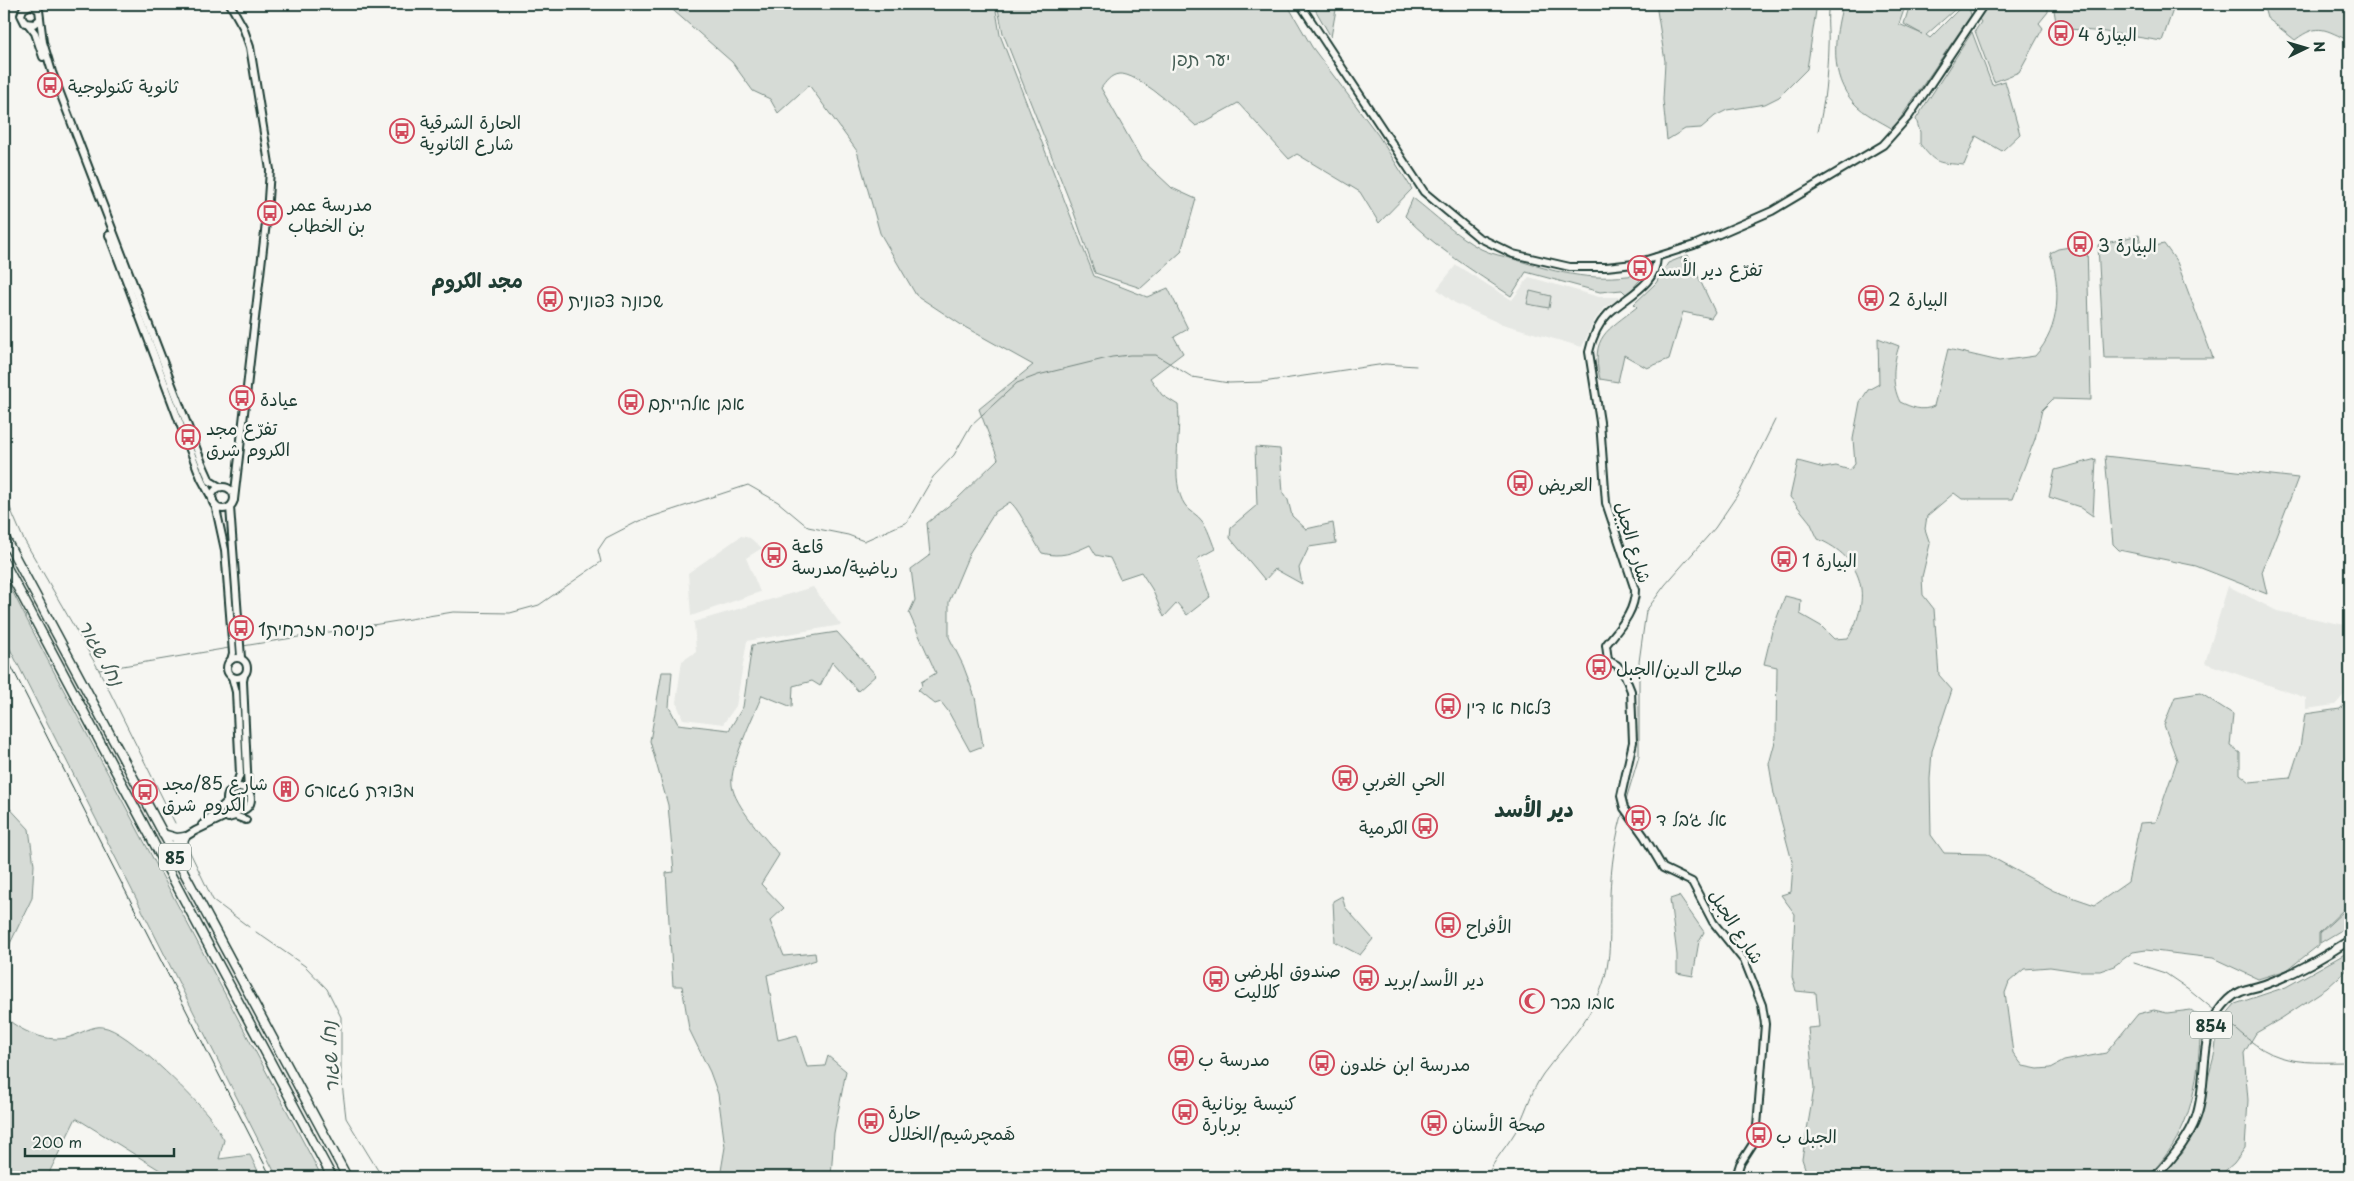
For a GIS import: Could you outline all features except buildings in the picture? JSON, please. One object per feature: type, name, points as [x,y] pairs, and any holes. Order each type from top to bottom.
[{"type":"highway","name":"85","points":[[4,536],[178,865],[347,1177]]},
{"type":"highway","name":"85","points":[[4,562],[332,1177]]},
{"type":"highway","points":[[163,834],[177,838],[185,837],[179,853],[178,865]]},
{"type":"main road","name":"854","points":[[2154,1177],[2171,1160],[2196,1119],[2204,1077],[2206,1039],[2214,1015],[2229,998],[2249,987],[2264,985],[2319,960],[2350,940]]},
{"type":"street","points":[[195,831],[227,802],[229,794],[235,788],[240,774],[236,692],[232,677],[227,669],[233,654],[225,550],[214,502],[201,478],[185,437],[34,33],[22,18],[23,6],[31,4],[39,10],[39,20],[52,72],[107,220],[150,324],[202,463],[210,481],[233,493],[234,500]]},
{"type":"street","points":[[159,853],[212,822],[236,811],[242,811],[248,806],[251,799],[248,792],[243,681],[247,666],[241,658],[230,507],[234,500],[239,472],[270,170],[250,47],[230,4]]},
{"type":"street","points":[[1300,4],[1424,192],[1478,236],[1513,254],[1570,267],[1622,266],[1694,245],[1772,211],[1883,145],[1909,116],[1984,4]]},
{"type":"street","points":[[28,24],[34,24],[39,20]]},
{"type":"street","name":"شارع الجبل","points":[[1657,257],[1656,270],[1648,281],[1603,319],[1591,342],[1589,352],[1600,422],[1606,504],[1635,590],[1635,602],[1632,609],[1606,645],[1608,660],[1617,665],[1625,676],[1631,691],[1633,742],[1621,796],[1624,808],[1644,836],[1663,868],[1692,882],[1713,922],[1745,962],[1762,1005],[1765,1024],[1756,1138],[1740,1164],[1736,1177]]},
{"type":"street","points":[[214,502],[215,492],[239,472]]},
{"type":"street","points":[[214,502],[220,508],[230,507]]},
{"type":"street","points":[[231,660],[241,658]]},
{"type":"street","points":[[232,677],[244,676]]},
{"type":"street","points":[[235,788],[242,788],[248,792]]},
{"type":"street","points":[[227,802],[236,811]]},
{"type":"street","points":[[212,822],[235,816],[246,820]]},
{"type":"shaded area","points":[[1456,265],[1512,300],[1529,277],[1599,297],[1621,297],[1604,308],[1594,321],[1582,347],[1499,323],[1455,303],[1437,289]]},
{"type":"shaded area","points":[[741,536],[750,538],[762,548],[746,558],[760,592],[691,616],[688,573]]},
{"type":"shaded area","points":[[2228,586],[2277,611],[2350,626],[2350,688],[2335,705],[2306,709],[2306,698],[2205,663]]},
{"type":"shaded area","points":[[813,587],[841,625],[747,641],[736,706],[723,724],[683,719],[676,702],[682,661],[696,652],[694,622]]},
{"type":"green space","points":[[666,4],[995,4],[1000,35],[1094,276],[1147,297],[1168,288],[1188,329],[1174,337],[1183,353],[1150,378],[1162,395],[1178,405],[1178,484],[1180,495],[1185,505],[1204,524],[1215,549],[1197,559],[1210,597],[1187,615],[1177,603],[1164,617],[1152,589],[1141,572],[1120,579],[1110,558],[1096,555],[1090,545],[1067,554],[1042,553],[1010,502],[995,512],[970,552],[949,602],[949,637],[963,665],[975,697],[983,746],[970,751],[941,702],[935,704],[918,690],[922,686],[921,682],[936,673],[909,613],[915,600],[911,569],[930,555],[927,523],[957,499],[998,459],[979,409],[1033,365],[963,326],[916,295],[880,233],[857,151],[809,85],[778,113],[770,99],[753,91],[732,62]]},
{"type":"green space","name":"יער תפן","points":[[997,4],[1287,4],[1312,47],[1378,135],[1412,189],[1379,223],[1360,192],[1297,154],[1289,159],[1238,103],[1196,126],[1148,86],[1137,79],[1119,74],[1108,79],[1101,88],[1141,159],[1172,188],[1196,199],[1181,252],[1141,288],[1095,273],[1073,210],[1003,33]]},
{"type":"green space","points":[[1312,4],[1337,4],[1331,37]]},
{"type":"green space","points":[[1656,4],[1817,4],[1807,69],[1779,97],[1765,104],[1727,110],[1715,116],[1701,128],[1685,129],[1667,140],[1663,100],[1665,61]]},
{"type":"green space","points":[[1843,4],[1906,4],[1899,24],[1922,34],[1904,24],[1910,4],[1961,4],[1926,35],[1930,38],[1964,4],[1968,4],[1971,15],[1893,129],[1858,107],[1840,81],[1837,69],[1836,43]]},
{"type":"green space","points":[[1971,4],[2048,4],[2048,12],[2039,23],[2043,28],[2019,72],[1994,82],[1975,31],[1981,22],[1972,9]]},
{"type":"green space","points":[[2053,4],[2175,4],[2162,41],[2105,32],[2057,28]]},
{"type":"green space","points":[[2263,4],[2350,4],[2350,41],[2322,30],[2310,31],[2295,40],[2267,18]]},
{"type":"green space","points":[[1972,32],[1992,85],[2005,81],[2020,134],[2002,151],[1976,136],[1964,165],[1943,163],[1930,156],[1920,144],[1920,132],[1916,119]]},
{"type":"green space","points":[[1413,198],[1463,238],[1489,252],[1564,273],[1611,277],[1646,273],[1627,295],[1622,290],[1600,292],[1526,272],[1511,296],[1442,249],[1405,216]]},
{"type":"green space","points":[[2139,235],[2142,249],[2164,244],[2177,262],[2213,358],[2104,358],[2098,245]]},
{"type":"green space","points":[[2087,244],[2091,400],[2053,399],[2042,410],[2035,439],[2012,499],[1962,499],[1954,493],[1927,516],[1925,529],[1930,544],[1922,577],[1923,595],[1934,609],[1939,675],[1952,690],[1932,751],[1930,779],[1931,835],[1944,853],[1986,854],[2054,891],[2095,905],[2128,882],[2140,823],[2156,822],[2177,760],[2164,725],[2175,697],[2200,693],[2233,714],[2230,746],[2240,753],[2240,774],[2250,782],[2290,778],[2300,747],[2305,714],[2340,709],[2350,698],[2350,898],[2344,909],[2319,933],[2319,945],[2287,970],[2258,979],[2213,958],[2146,950],[2133,952],[2114,966],[2100,971],[2077,971],[2050,967],[2024,969],[2009,982],[2005,993],[2013,1053],[2023,1066],[2038,1069],[2051,1068],[2064,1061],[2106,1053],[2138,1014],[2154,1010],[2167,1013],[2191,1010],[2199,1016],[2198,1063],[2189,1111],[2169,1151],[2147,1177],[1808,1177],[1802,1159],[1814,1089],[1808,1028],[1819,1027],[1816,993],[1796,991],[1792,977],[1795,914],[1781,895],[1791,892],[1793,865],[1774,794],[1769,764],[1776,738],[1777,667],[1764,664],[1772,631],[1785,596],[1801,600],[1800,614],[1821,626],[1834,639],[1848,638],[1856,623],[1861,594],[1859,580],[1854,568],[1833,547],[1818,539],[1810,522],[1790,497],[1798,461],[1824,468],[1836,466],[1850,470],[1855,464],[1853,439],[1860,402],[1868,390],[1879,384],[1878,338],[1899,346],[1895,360],[1894,381],[1900,402],[1921,409],[1934,406],[1948,349],[1999,361],[2035,356],[2044,345],[2050,333],[2056,307],[2056,280],[2050,253],[2058,249]]},
{"type":"green space","points":[[1688,255],[1715,312],[1711,318],[1683,312],[1669,359],[1647,368],[1624,355],[1618,382],[1600,379],[1597,353],[1599,344],[1604,336],[1609,329],[1637,307],[1634,304],[1656,283],[1668,263]]},
{"type":"green space","points":[[1530,291],[1551,296],[1549,308],[1527,304]]},
{"type":"green space","points":[[1255,447],[1280,449],[1283,493],[1288,500],[1292,516],[1306,529],[1333,523],[1336,543],[1309,547],[1299,568],[1302,584],[1275,569],[1265,580],[1230,538],[1231,527],[1257,505]]},
{"type":"green space","points":[[2105,456],[2298,478],[2262,572],[2267,594],[2196,566],[2119,550],[2113,544]]},
{"type":"green space","points":[[2096,459],[2093,516],[2080,507],[2049,497],[2055,470]]},
{"type":"green space","points":[[4,575],[322,1177],[277,1177],[4,637]]},
{"type":"green space","points":[[837,632],[876,675],[858,691],[832,662],[820,686],[812,681],[793,686],[792,707],[762,695],[738,753],[732,776],[732,785],[738,802],[779,855],[761,884],[784,908],[770,921],[784,956],[815,953],[816,960],[767,975],[778,1040],[797,1035],[807,1067],[825,1066],[828,1056],[846,1071],[834,1133],[831,1177],[720,1177],[725,1147],[718,1094],[710,1072],[689,1029],[682,986],[673,986],[666,873],[674,872],[668,805],[650,741],[662,672],[672,672],[669,707],[678,724],[729,730],[743,707],[752,645]]},
{"type":"green space","points":[[4,802],[29,829],[34,865],[32,898],[4,956]]},
{"type":"green space","points":[[1342,896],[1345,907],[1373,939],[1360,955],[1335,942],[1333,901]]},
{"type":"green space","points":[[1679,896],[1704,932],[1699,941],[1693,976],[1677,973],[1677,955],[1670,899]]},
{"type":"green space","points":[[2350,901],[2350,925],[2320,943],[2320,933],[2345,910]]},
{"type":"green space","points":[[2350,951],[2350,967],[2327,988],[2256,1033],[2244,1053],[2248,1100],[2245,1148],[2234,1163],[2218,1177],[2159,1177],[2182,1154],[2193,1135],[2214,1056],[2219,1023],[2235,1004],[2286,987]]},
{"type":"green space","points":[[4,1016],[26,1031],[53,1039],[62,1039],[91,1028],[103,1027],[127,1039],[158,1064],[210,1118],[224,1140],[219,1159],[250,1155],[261,1177],[171,1177],[76,1118],[47,1177],[4,1177]]},
{"type":"waterway","points":[[1818,131],[1826,78],[1829,4]]},
{"type":"waterway","points":[[243,646],[453,612],[510,613],[539,605],[601,562],[598,550],[606,538],[639,521],[748,485],[778,502],[808,527],[848,535],[864,541],[907,522],[933,477],[954,455],[971,425],[1017,383],[1038,375],[1112,357],[1156,355],[1192,377],[1229,383],[1263,382],[1385,364],[1416,366]]},
{"type":"waterway","points":[[1625,803],[1639,756],[1639,662],[1646,611],[1665,585],[1715,528],[1740,491],[1775,420]]},
{"type":"waterway","name":"נחל שגור","points":[[4,494],[23,538],[99,670],[175,823]]},
{"type":"waterway","points":[[99,670],[229,648]]},
{"type":"waterway","points":[[1487,1177],[1522,1119],[1539,1080],[1583,1023],[1601,989],[1609,954],[1612,863],[1623,812]]},
{"type":"waterway","name":"נחל שגור","points":[[188,848],[213,900],[249,927]]},
{"type":"waterway","name":"נחל שגור","points":[[256,932],[305,966],[327,989],[341,1017],[341,1075],[346,1118],[382,1177]]},
{"type":"waterway","points":[[2134,963],[2165,973],[2214,1010]]},
{"type":"waterway","points":[[2219,1014],[2255,1045],[2280,1057],[2306,1062],[2350,1062]]},
{"type":"railway","points":[[4,652],[271,1177]]},
{"type":"place","name":"البيارة 4","points":[[2061,33]]},
{"type":"place","name":"ثانوية تكنولوجية","points":[[50,85]]},
{"type":"place","name":"الحارة الشرقية شارع الثانوية","points":[[402,131]]},
{"type":"place","name":"مدرسة عمر بن الخطاب","points":[[270,213]]},
{"type":"place","name":"البيارة 3","points":[[2080,244]]},
{"type":"place","name":"تفرّع دير الأسد","points":[[1640,268]]},
{"type":"place","name":"البيارة 2","points":[[1871,298]]},
{"type":"place","name":"שכונה צפונית","points":[[550,299]]},
{"type":"place","name":"عيادة","points":[[242,398]]},
{"type":"place","name":"אבן אלהייתם","points":[[631,402]]},
{"type":"place","name":"تفرّع مجد الكروم شرق","points":[[188,437]]},
{"type":"place","name":"العريض","points":[[1520,483]]},
{"type":"place","name":"قاعة رياضية/مدرسة","points":[[774,555]]},
{"type":"place","name":"البيارة 1","points":[[1784,559]]},
{"type":"place","name":"כניסה מזרחית1","points":[[241,628]]},
{"type":"place","name":"صلاح الدين/الجبل","points":[[1599,667]]},
{"type":"place","name":"צלאח א דין","points":[[1448,706]]},
{"type":"place","name":"الحي الغربي","points":[[1345,778]]},
{"type":"place","name":"מצודת טגארט","points":[[286,789]]},
{"type":"place","name":"شارع 85/مجد الكروم شرق","points":[[145,792]]},
{"type":"place","name":"אל ג׳בל ד","points":[[1638,818]]},
{"type":"place","name":"الكرمية","points":[[1425,826]]},
{"type":"place","name":"الأفراح","points":[[1448,925]]},
{"type":"place","name":"دير الأسد/بريد","points":[[1366,978]]},
{"type":"place","name":"صندوق المرضى كلاليت","points":[[1216,979]]},
{"type":"place","name":"אבו בכר","points":[[1532,1001]]},
{"type":"place","name":"مدرسة ب","points":[[1181,1058]]},
{"type":"place","name":"مدرسة ابن خلدون","points":[[1322,1063]]},
{"type":"place","name":"كنيسة يونانية بربارة","points":[[1185,1112]]},
{"type":"place","name":"حارة هَمچرشيم/الخلال","points":[[871,1121]]},
{"type":"place","name":"صحة الأسنان","points":[[1434,1123]]},
{"type":"place","name":"الجبل ب","points":[[1759,1135]]},
{"type":"district","name":"مجد الكروم","points":[[477,280]]},
{"type":"district","name":"دير الأسد","points":[[1534,807]]}]
